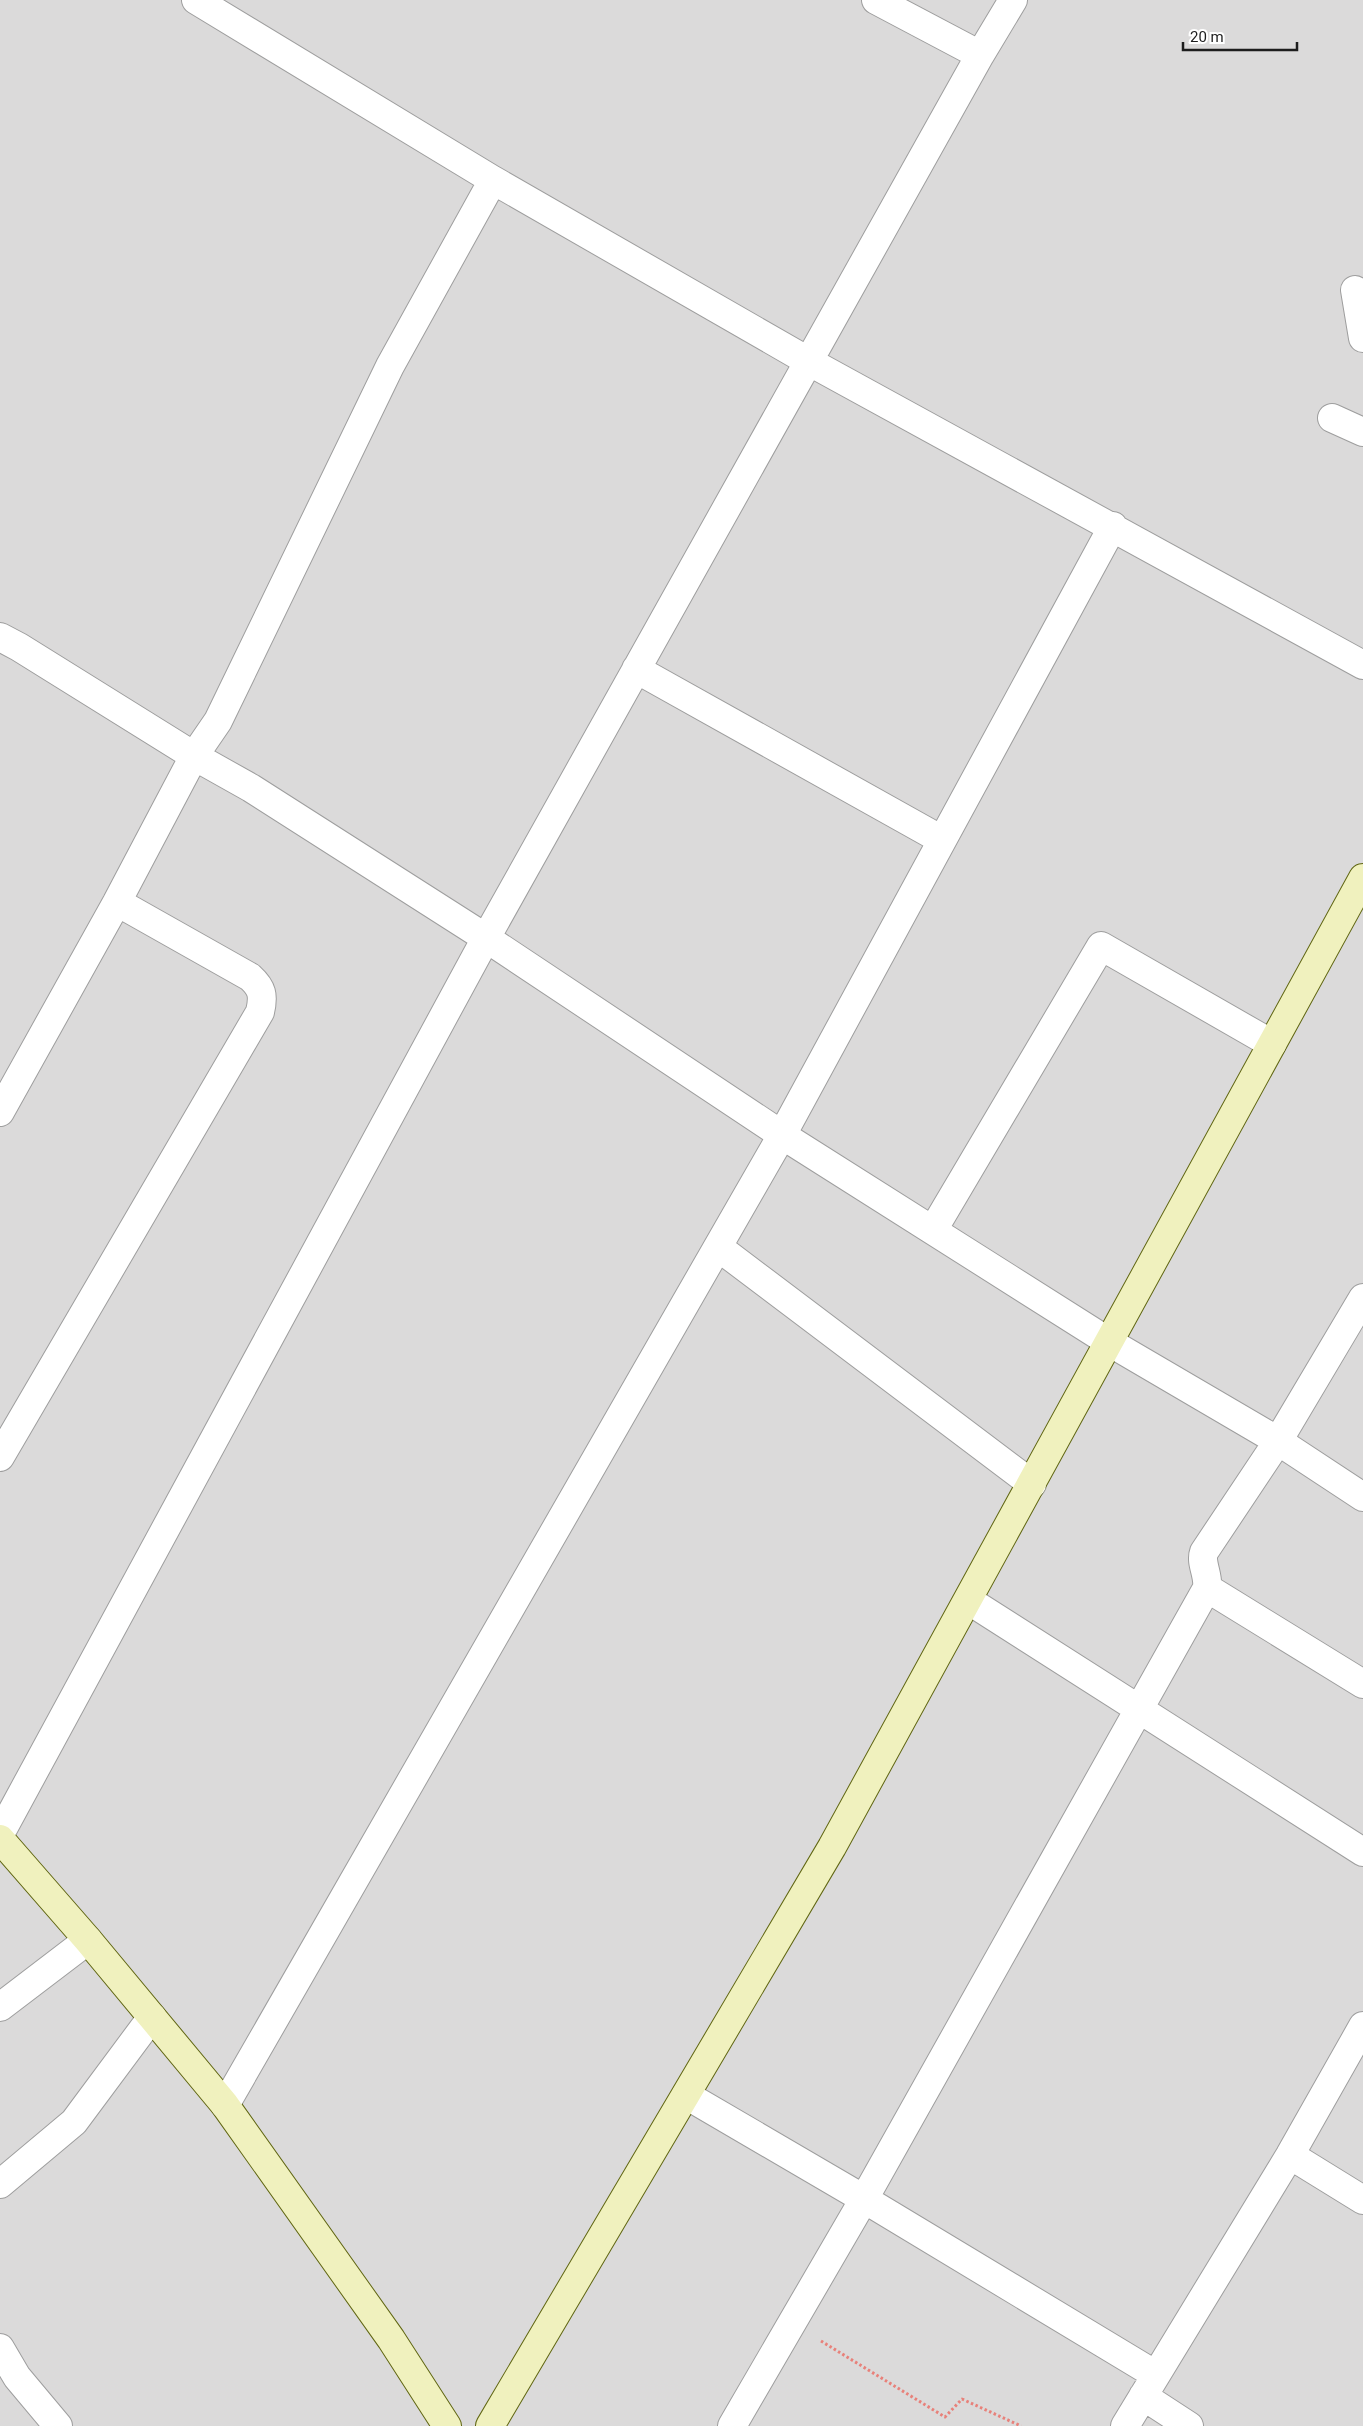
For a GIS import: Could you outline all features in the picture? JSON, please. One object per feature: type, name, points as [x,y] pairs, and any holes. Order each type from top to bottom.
[{"type":"street","points":[[196,0],[493,180],[808,361],[1113,526],[1363,665]]},
{"type":"street","points":[[876,0],[980,55]]},
{"type":"street","points":[[0,1834],[486,938],[808,361],[980,55],[1013,0]]},
{"type":"street","points":[[0,1112],[117,902],[194,756],[218,721],[390,366],[493,180]]},
{"type":"street","points":[[1355,290],[1363,338]]},
{"type":"street","points":[[1332,418],[1363,432]]},
{"type":"street","points":[[225,2105],[782,1135],[1113,526]]},
{"type":"street","points":[[0,638],[19,647],[194,756],[251,788],[486,938],[782,1135],[1109,1342],[1278,1441],[1363,1497]]},
{"type":"street","points":[[636,670],[942,840]]},
{"type":"street","points":[[490,2426],[832,1847],[1363,878]]},
{"type":"street","points":[[0,1457],[260,1012],[263,998],[260,986],[250,977],[117,902]]},
{"type":"street","points":[[932,1230],[1101,946],[1272,1044]]},
{"type":"street","points":[[718,1247],[1032,1484]]},
{"type":"street","points":[[732,2426],[793,2324],[1207,1588],[1208,1580],[1202,1556],[1204,1552],[1278,1441],[1363,1298]]},
{"type":"street","points":[[1207,1588],[1363,1684]]},
{"type":"street","points":[[968,1600],[1363,1852]]},
{"type":"street","points":[[0,1838],[88,1940],[225,2105],[392,2339],[447,2426]]},
{"type":"street","points":[[0,2007],[88,1940]]},
{"type":"street","points":[[0,2184],[74,2122],[152,2017]]},
{"type":"street","points":[[1125,2426],[1290,2155],[1363,2026]]},
{"type":"street","points":[[686,2095],[864,2198],[1149,2385],[1189,2426]]},
{"type":"street","points":[[1290,2155],[1363,2200]]},
{"type":"street","points":[[0,2348],[17,2377],[58,2426]]},
{"type":"path","points":[[793,2324],[945,2417],[962,2399],[1021,2426]]},
{"type":"shaded area","points":[[0,0],[1363,0],[1363,2426],[0,2426]]}]
